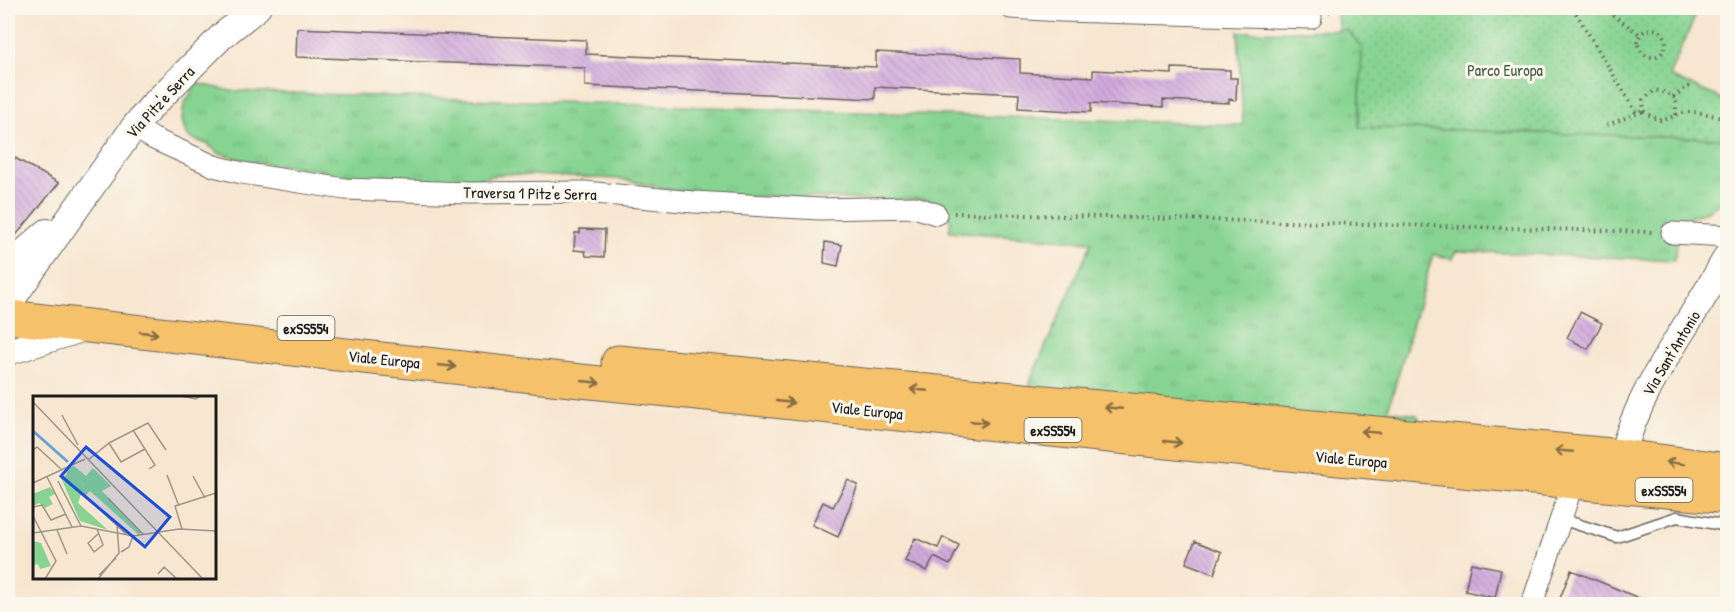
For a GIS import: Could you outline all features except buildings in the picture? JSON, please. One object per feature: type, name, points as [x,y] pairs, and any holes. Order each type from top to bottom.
[{"type":"main road","name":"Viale Europa","points":[[9,295],[90,327],[533,376],[1728,497]]},
{"type":"main road","name":"Viale Europa","points":[[9,295],[610,361],[1622,456],[1728,470]]},
{"type":"street","name":"Via Pitz'e Serra","points":[[9,295],[150,108],[222,36],[255,8]]},
{"type":"street","points":[[1011,8],[1311,18],[1306,8]]},
{"type":"street","name":"Traversa 1 Pitz'e Serra","points":[[134,127],[154,139],[214,166],[242,173],[345,189],[469,193],[585,192],[694,202],[820,209],[915,207],[936,214]]},
{"type":"street","points":[[1672,233],[1728,236]]},
{"type":"street","name":"Via Sant'Antonio","points":[[1622,456],[1628,431],[1656,371],[1710,288],[1728,254]]},
{"type":"street","points":[[8,352],[90,327]]},
{"type":"street","points":[[1532,604],[1574,480]]},
{"type":"lane","points":[[1562,519],[1617,537],[1677,517],[1728,526]]},
{"type":"path","points":[[1513,9],[1520,8]]},
{"type":"path","points":[[1573,8],[1637,114]]},
{"type":"path","points":[[1604,8],[1641,35]]},
{"type":"path","points":[[1648,30],[1658,31],[1666,42],[1663,51],[1656,57],[1643,55],[1638,47],[1641,35],[1648,30]]},
{"type":"path","points":[[1673,97],[1691,85]]},
{"type":"path","points":[[1644,111],[1644,100],[1655,90],[1670,94],[1676,99],[1676,115]]},
{"type":"path","points":[[1606,125],[1644,111]]},
{"type":"path","points":[[1644,111],[1654,119],[1663,121],[1687,112],[1708,113],[1728,120]]},
{"type":"path","points":[[936,214],[1019,214],[1468,229],[1672,233]]},
{"type":"green space","name":"Parco Europa","points":[[1337,8],[1699,8],[1669,76],[1727,101],[1727,139],[1359,127],[1362,47],[1347,30],[1338,31]]},
{"type":"green space","points":[[1347,30],[1362,47],[1359,127],[1727,139],[1728,197],[1706,212],[1680,219],[1667,230],[1677,245],[1674,260],[1456,251],[1452,259],[1433,254],[1388,410],[1417,415],[1425,430],[1028,395],[1031,379],[1092,242],[949,231],[951,221],[940,205],[925,199],[865,200],[733,196],[671,190],[621,179],[505,174],[464,181],[357,183],[323,170],[252,162],[219,153],[207,144],[190,138],[185,132],[182,120],[184,104],[197,83],[231,91],[1243,125],[1238,32]]}]
